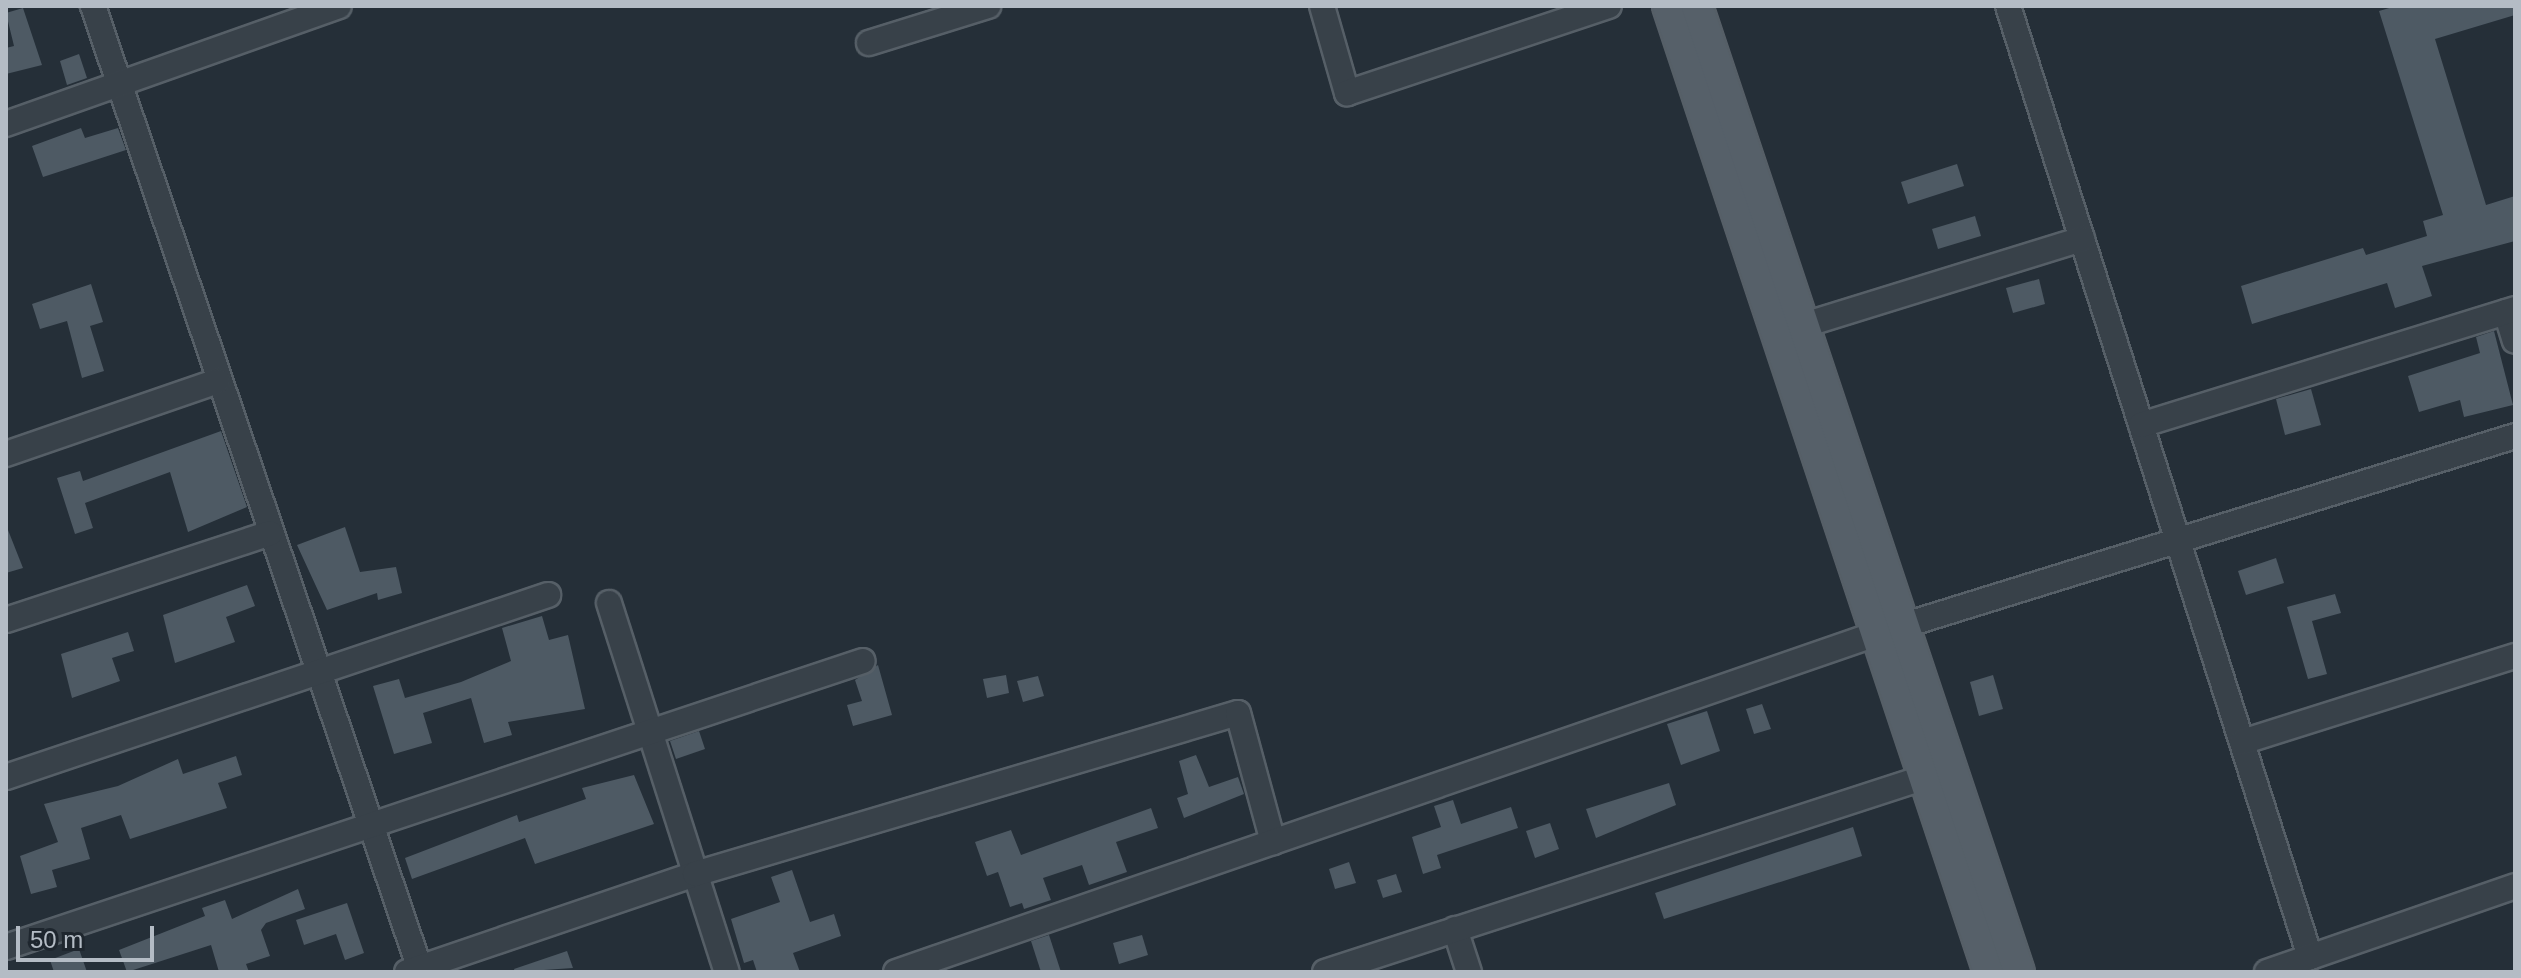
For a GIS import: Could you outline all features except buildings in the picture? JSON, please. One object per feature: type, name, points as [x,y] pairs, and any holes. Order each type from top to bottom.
[{"type":"main road","points":[[1668,6],[1791,329],[1865,547],[1938,773],[1989,972]]},
{"type":"main road","points":[[1697,6],[1791,329]]},
{"type":"main road","points":[[1938,773],[2019,972]]},
{"type":"street","points":[[93,6],[117,86],[369,822],[416,971],[695,874],[1238,713],[1273,842]]},
{"type":"street","points":[[6,124],[339,6]]},
{"type":"street","points":[[869,43],[988,6]]},
{"type":"street","points":[[1322,6],[1347,93],[1609,6]]},
{"type":"street","points":[[2008,6],[2310,957]]},
{"type":"street","points":[[1791,329],[2082,239]]},
{"type":"street","points":[[2141,425],[2510,310],[2515,341]]},
{"type":"street","points":[[6,454],[218,381]]},
{"type":"street","points":[[896,972],[1892,629],[2515,436]]},
{"type":"street","points":[[6,620],[270,533]]},
{"type":"street","points":[[6,777],[548,595]]},
{"type":"street","points":[[609,603],[727,972]]},
{"type":"street","points":[[2242,742],[2515,656]]},
{"type":"street","points":[[6,947],[369,822],[863,661]]},
{"type":"street","points":[[1333,971],[1938,773]]},
{"type":"street","points":[[2267,972],[2515,886]]},
{"type":"street","points":[[1455,929],[1469,972]]}]
